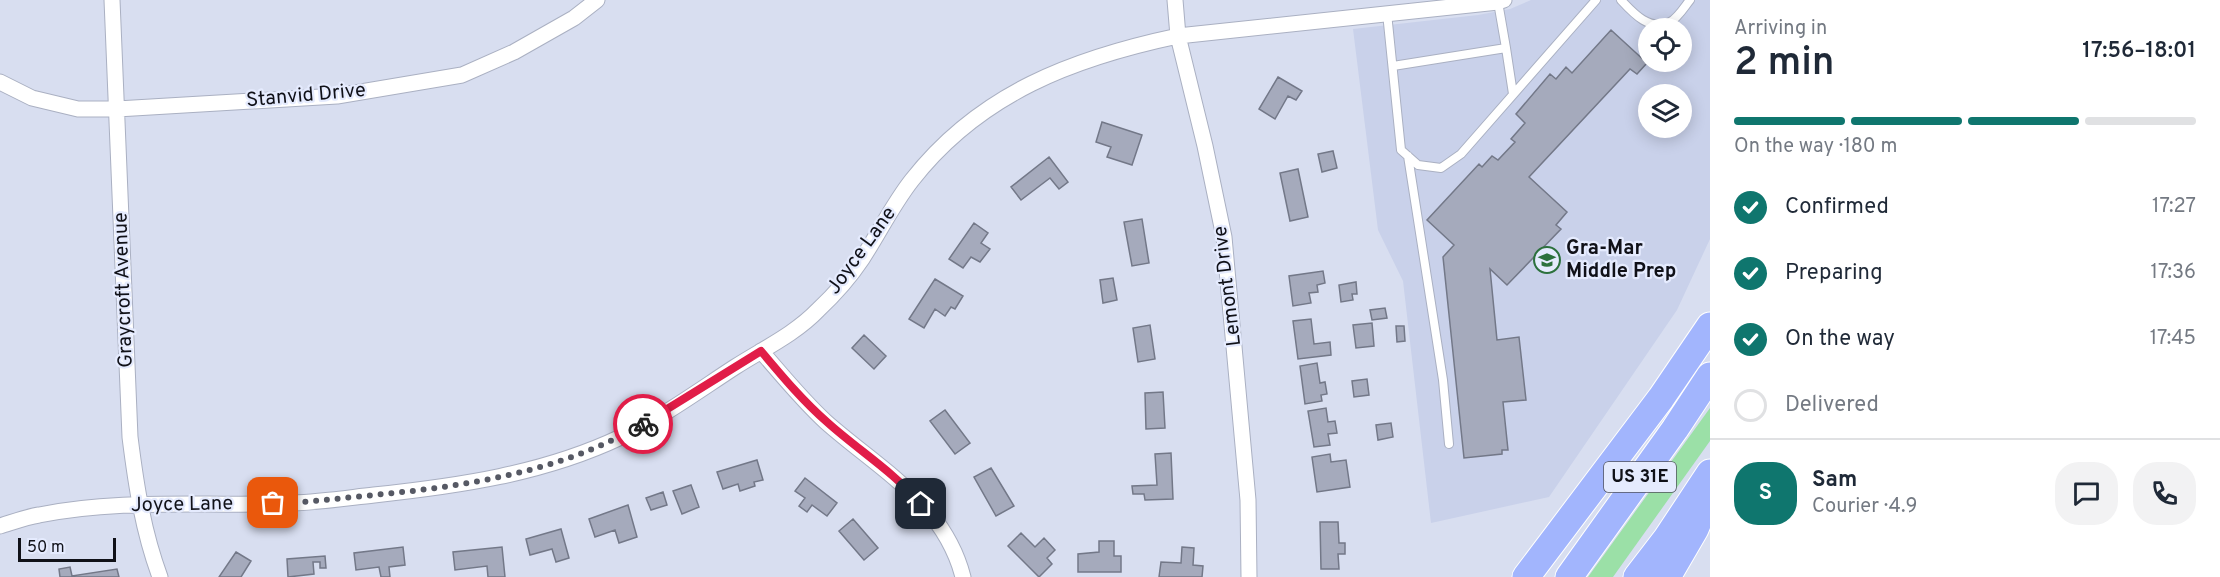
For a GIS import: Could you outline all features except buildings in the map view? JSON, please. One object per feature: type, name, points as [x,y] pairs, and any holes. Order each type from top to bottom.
[{"type":"highway","points":[[1526,576],[1661,398],[1710,326]]},
{"type":"highway","name":"US 31E","points":[[1569,577],[1710,376]]},
{"type":"highway","name":"US 31E","points":[[1637,577],[1667,538],[1710,473]]},
{"type":"highway","points":[[1666,577],[1695,529],[1710,494]]},
{"type":"street","name":"Graycroft Avenue","points":[[112,0],[130,437],[139,505],[149,546],[160,577]]},
{"type":"street","name":"Stanvid Drive","points":[[0,81],[32,98],[78,109],[117,109],[337,96],[462,75],[514,52],[574,18],[597,0]]},
{"type":"street","name":"Lemont Drive","points":[[1175,0],[1178,36],[1224,237],[1248,500],[1249,577]]},
{"type":"street","name":"Joyce Lane","points":[[0,526],[38,515],[94,507],[295,503],[420,490],[490,480],[553,463],[621,437],[798,327],[819,310],[860,262],[912,180],[954,135],[1003,98],[1046,75],[1091,58],[1178,36],[1501,1]]},
{"type":"street","points":[[761,351],[801,399],[914,495],[936,521],[952,547],[963,577]]},
{"type":"lane","points":[[1387,13],[1401,150],[1418,165],[1441,168],[1461,154],[1596,0]]},
{"type":"lane","points":[[1625,2],[1637,18],[1656,25],[1671,21],[1690,0]]},
{"type":"lane","points":[[1501,1],[1514,94]]},
{"type":"lane","points":[[1393,66],[1506,48]]},
{"type":"lane","points":[[1408,156],[1443,380],[1449,444]]},
{"type":"shaded area","name":"Gra-Mar Middle Prep","points":[[1531,0],[1710,0],[1710,239],[1677,310],[1549,497],[1431,523],[1403,281],[1378,230],[1353,29],[1478,15],[1510,9]]},
{"type":"green space","points":[[1710,408],[1710,441],[1613,577],[1588,577]]},
{"type":"way so far","points":[[273,503],[295,503],[420,490],[490,480],[553,463],[621,437],[643,424]]},
{"type":"place","name":"Gra-Mar Middle Prep","points":[[1547,260]]},
{"type":"route","points":[[643,424],[761,351],[801,399],[906,486],[921,504]]}]
